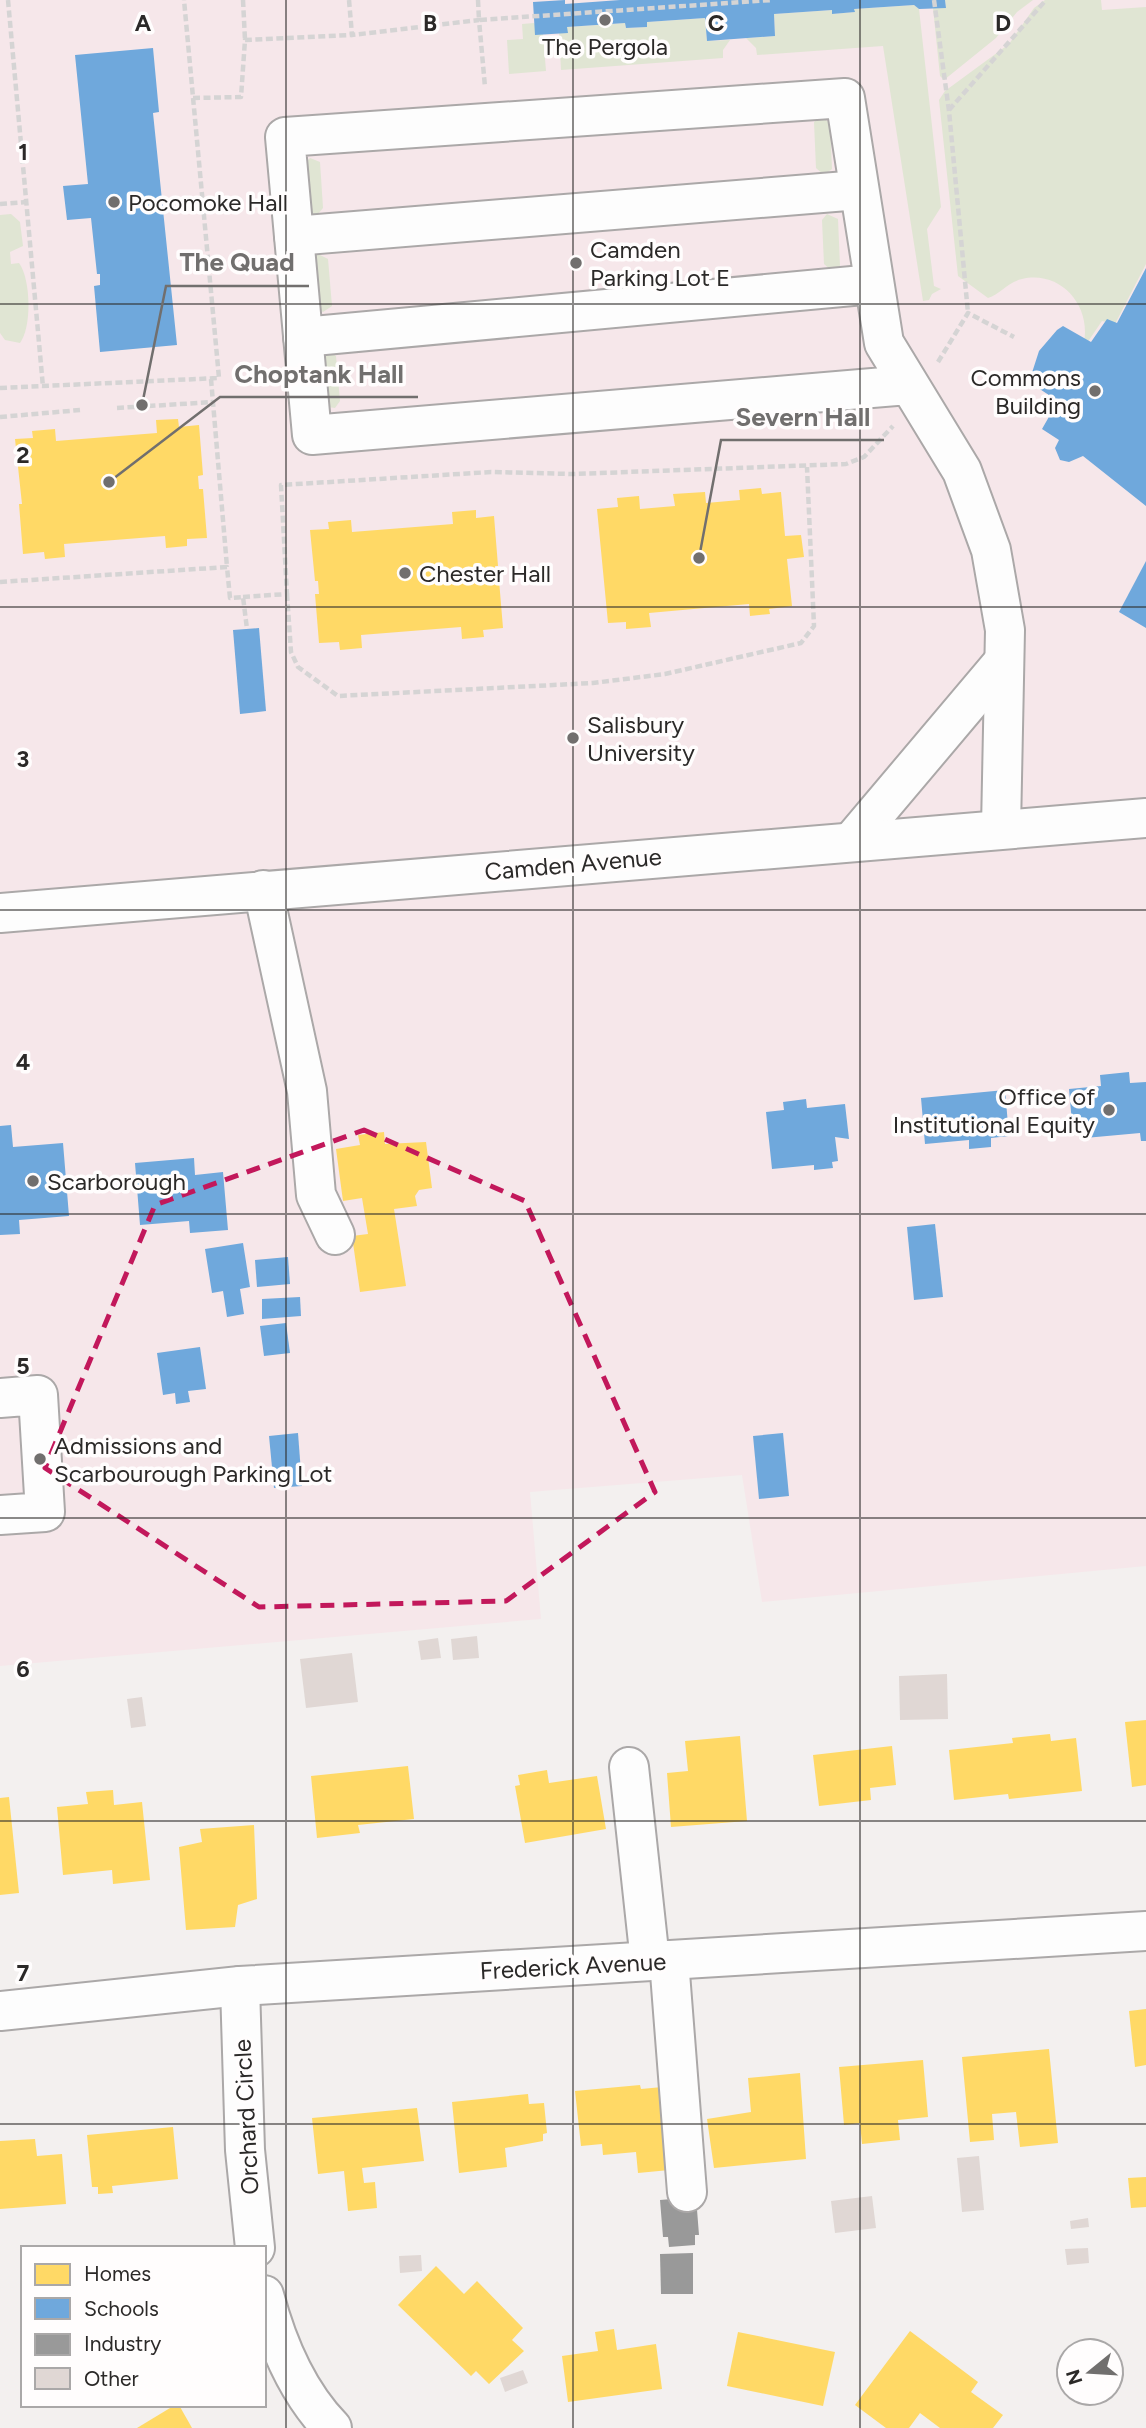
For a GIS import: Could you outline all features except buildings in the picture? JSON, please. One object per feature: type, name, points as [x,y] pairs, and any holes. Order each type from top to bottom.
[{"type":"street","points":[[912,391],[312,435],[285,137],[845,98],[884,343],[962,471],[990,550],[1005,630],[1001,828]]},
{"type":"street","points":[[294,236],[859,190]]},
{"type":"street","points":[[303,337],[874,284]]},
{"type":"street","points":[[853,840],[1004,661]]},
{"type":"street","name":"Camden Avenue","points":[[0,913],[853,840],[1146,818]]},
{"type":"street","points":[[263,890],[307,1091],[316,1195],[335,1235]]},
{"type":"street","points":[[0,1398],[38,1395],[45,1512],[0,1515]]},
{"type":"street","points":[[629,1768],[660,1960],[687,2192]]},
{"type":"street","name":"Frederick Avenue","points":[[0,2011],[240,1986],[1146,1931]]},
{"type":"street","name":"Orchard Circle","points":[[240,1986],[245,2150],[255,2246]]},
{"type":"street","points":[[266,2301],[287,2363],[315,2411],[332,2428]]},
{"type":"path","points":[[8,0],[43,387]]},
{"type":"path","points":[[0,388],[219,378],[184,0]]},
{"type":"path","points":[[193,98],[241,97],[245,40],[243,0]]},
{"type":"path","points":[[349,0],[352,35]]},
{"type":"path","points":[[478,0],[488,123]]},
{"type":"path","points":[[245,40],[352,35],[479,20],[772,0]]},
{"type":"path","points":[[807,467],[814,626],[801,643],[665,674],[593,683],[338,696],[298,667],[291,652],[281,485],[491,472],[573,474],[807,467],[846,464],[864,457],[878,445],[912,391],[968,313],[949,111],[934,0]]},
{"type":"path","points":[[949,111],[1046,0]]},
{"type":"path","points":[[0,204],[26,202]]},
{"type":"path","points":[[968,313],[1014,337]]},
{"type":"path","points":[[211,379],[230,598],[287,594]]},
{"type":"path","points":[[117,408],[213,402]]},
{"type":"path","points":[[0,417],[80,410]]},
{"type":"path","points":[[0,582],[228,567]]},
{"type":"path","points":[[243,597],[247,629]]},
{"type":"highlighted area","points":[[364,1130],[525,1201],[655,1492],[506,1601],[259,1607],[45,1468],[155,1205]]},
{"type":"shaded area","name":"Salisbury University","points":[[0,0],[1146,0],[1146,1566],[762,1602],[742,1475],[530,1492],[541,1619],[0,1666]]},
{"type":"green space","points":[[945,0],[1033,0],[1017,12],[996,38],[944,80],[940,76],[933,8],[946,8]]},
{"type":"green space","points":[[1045,0],[1101,0],[1102,10],[1146,7],[1146,264],[1115,324],[1102,321],[1087,343],[1084,342],[1083,315],[1070,293],[1060,285],[1049,280],[1022,279],[988,298],[958,276],[939,100],[945,91],[1009,44],[1034,8]]},
{"type":"green space","points":[[914,5],[919,9],[941,207],[927,229],[934,286],[941,289],[932,294],[929,300],[923,301],[883,46],[757,55],[756,48],[746,38],[775,36],[774,14],[832,10],[832,14],[854,12],[854,9]]},
{"type":"green space","points":[[705,18],[707,41],[730,40],[723,50],[723,58],[561,70],[559,33],[567,27],[625,23],[626,28],[647,27],[647,22]]},
{"type":"green space","points":[[534,23],[543,34],[546,71],[509,74],[507,40],[523,39],[522,24]]},
{"type":"green space","points":[[821,117],[830,123],[832,169],[824,175],[816,168],[814,122]]},
{"type":"green space","points":[[310,158],[320,162],[323,208],[317,215],[311,214],[305,163]]},
{"type":"green space","points":[[11,214],[20,222],[23,246],[10,252],[11,264],[19,263],[28,291],[27,326],[20,343],[5,340],[0,333],[0,215]]},
{"type":"green space","points":[[827,214],[838,219],[840,266],[831,270],[824,264],[822,220]]},
{"type":"green space","points":[[318,254],[328,259],[332,306],[323,312],[316,308],[314,257]]},
{"type":"green space","points":[[327,351],[336,356],[340,401],[335,408],[327,407],[320,357]]},
{"type":"place","name":"The Pergola","points":[[605,20]]},
{"type":"place","name":"Pocomoke Hall","points":[[114,202]]},
{"type":"place","name":"Camden Parking Lot E","points":[[576,263]]},
{"type":"place","name":"Commons Building","points":[[1095,391]]},
{"type":"place","name":"The Quad","points":[[142,405]]},
{"type":"place","name":"Choptank Hall","points":[[109,482]]},
{"type":"place","name":"Severn Hall","points":[[699,558]]},
{"type":"place","name":"Chester Hall","points":[[405,573]]},
{"type":"place","name":"Salisbury University","points":[[573,738]]},
{"type":"place","name":"Office of Institutional Equity","points":[[1109,1110]]},
{"type":"place","name":"Scarborough","points":[[33,1181]]},
{"type":"place","name":"Admissions and Scarbourough Parking Lot","points":[[40,1459]]}]
